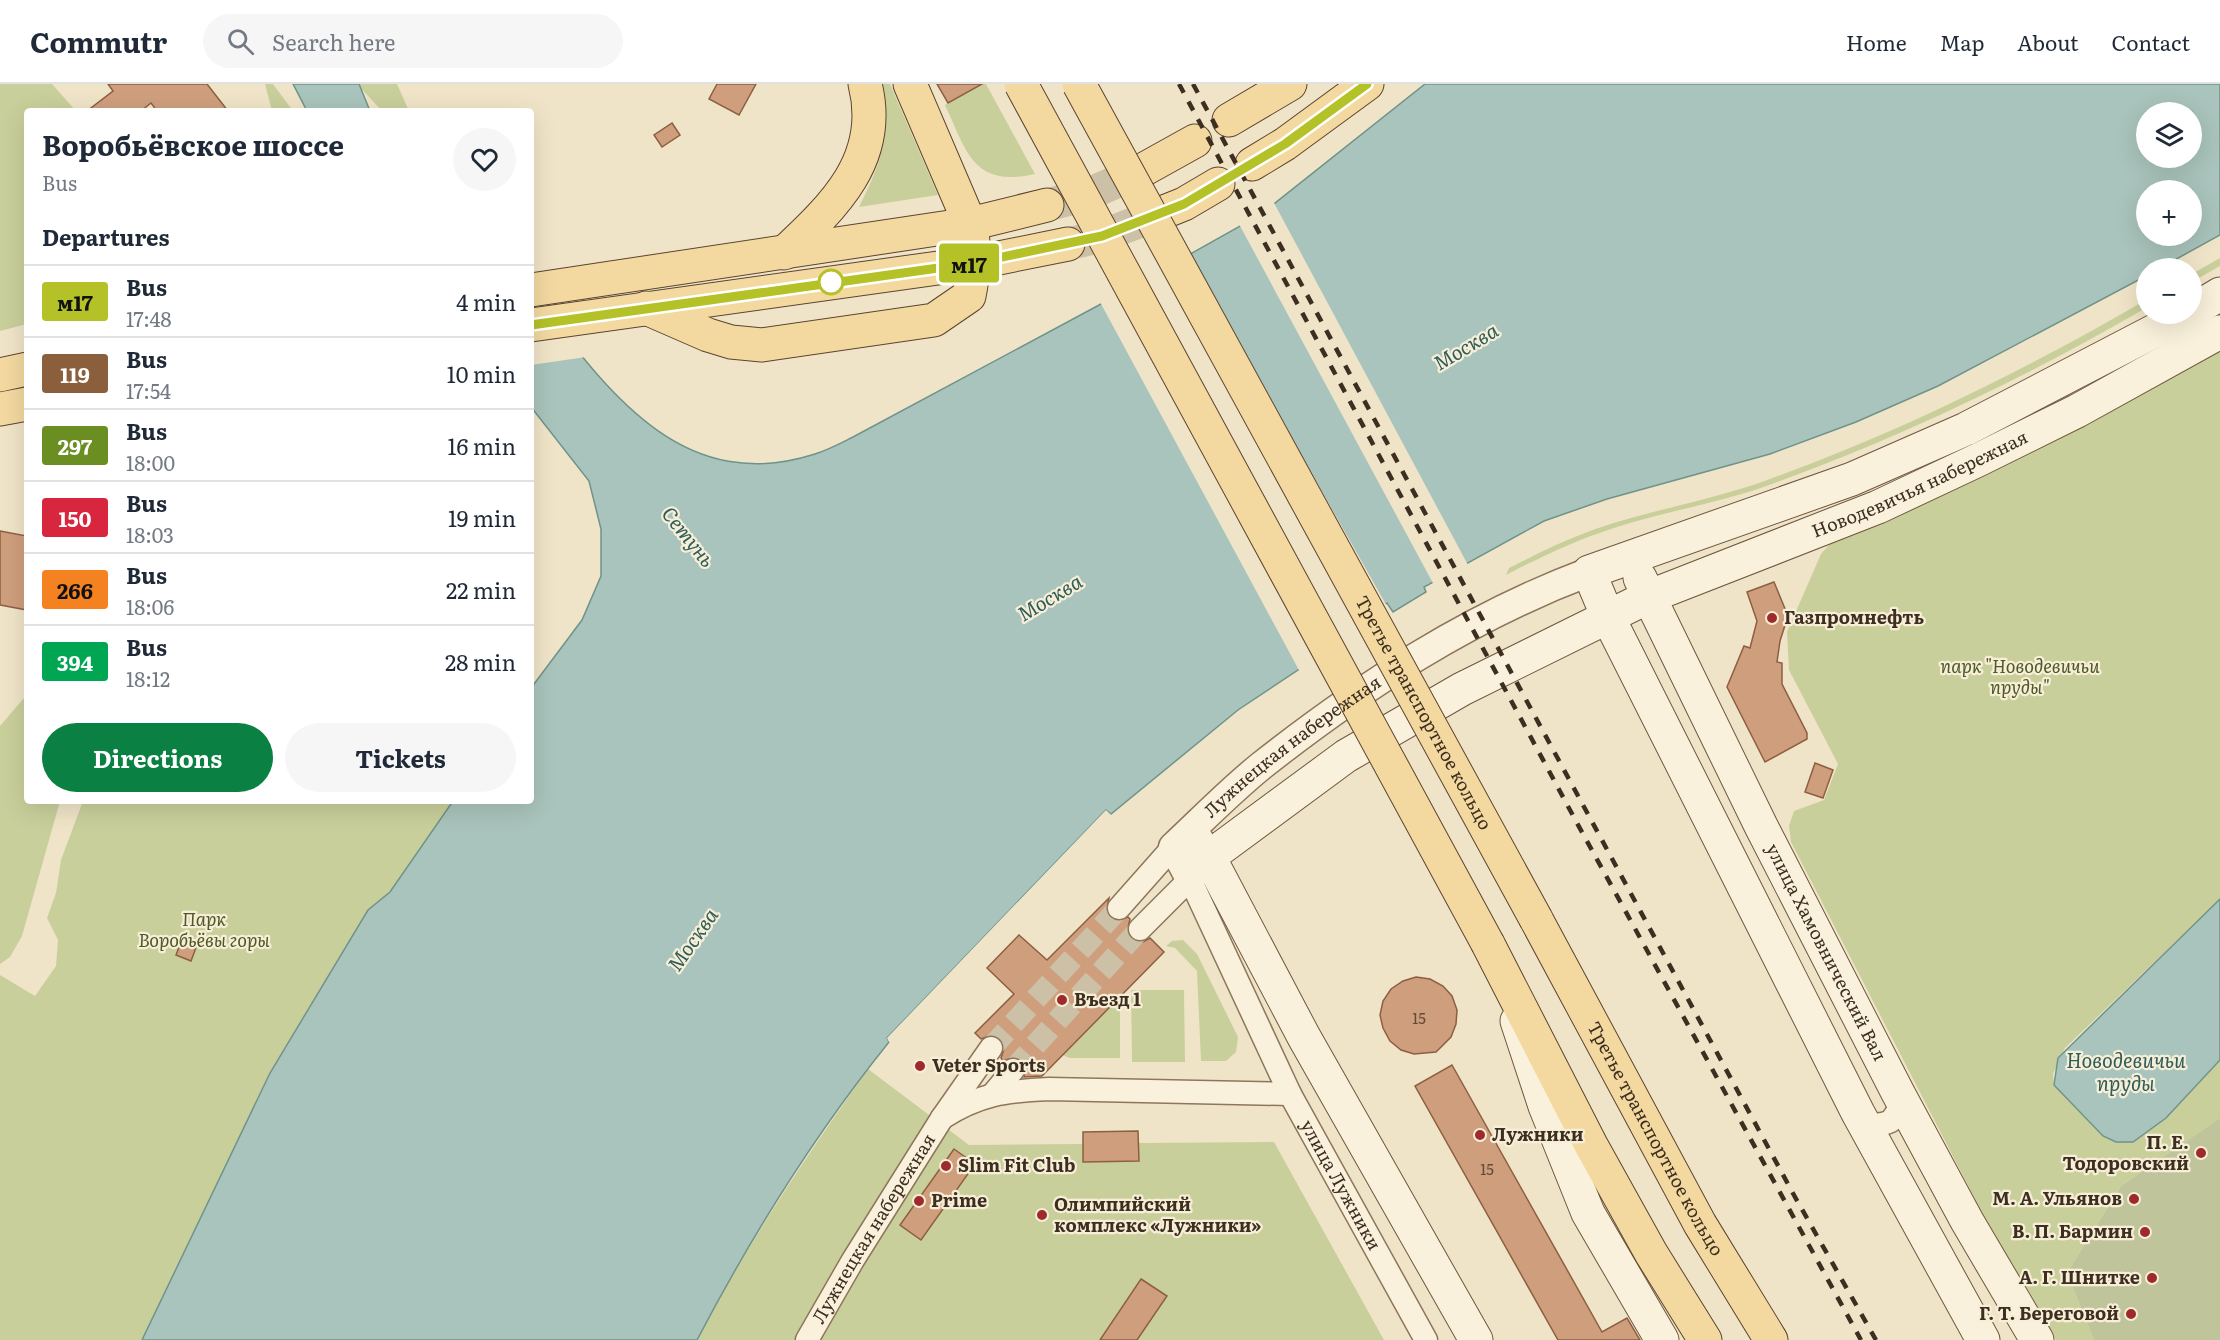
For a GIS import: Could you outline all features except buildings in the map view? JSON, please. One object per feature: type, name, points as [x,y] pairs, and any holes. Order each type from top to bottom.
[{"type":"main road","points":[[784,253],[840,197],[857,169],[868,141],[865,84]]},
{"type":"main road","points":[[646,308],[708,335],[731,342],[762,345],[816,339],[934,320],[969,296],[974,263],[974,243],[970,224],[910,84]]},
{"type":"main road","points":[[1021,84],[1497,960],[1591,1145],[1651,1253],[1705,1340]]},
{"type":"main road","name":"Третье транспортное кольцо","points":[[1079,84],[1700,1224],[1771,1340]]},
{"type":"main road","points":[[1228,120],[1290,84]]},
{"type":"main road","points":[[1252,164],[1285,144],[1367,84]]},
{"type":"main road","points":[[1151,167],[1195,141]]},
{"type":"main road","points":[[1174,208],[1218,184]]},
{"type":"main road","points":[[534,290],[970,224],[1047,206]]},
{"type":"main road","points":[[534,325],[974,263],[1068,244]]},
{"type":"main road","points":[[2202,305],[2220,294]]},
{"type":"main road","name":"Новодевичья набережная","points":[[1589,572],[1863,475],[1966,429],[2168,324]]},
{"type":"main road","name":"Новодевичья набережная","points":[[1607,615],[1878,507],[2077,411],[2220,333]]},
{"type":"main road","points":[[0,375],[24,370]]},
{"type":"main road","points":[[0,409],[24,405]]},
{"type":"main road","name":"улица Хамовнический Вал","points":[[1631,557],[1648,597],[1898,1093],[1967,1221],[2037,1340]]},
{"type":"main road","points":[[1589,572],[1607,615],[1858,1113],[1983,1340]]},
{"type":"main road","name":"Лужнецкая набережная","points":[[1199,868],[1354,750],[1462,689],[1607,615]]},
{"type":"main road","points":[[1199,868],[1248,931],[1304,1037],[1475,1338]]},
{"type":"main road","points":[[1497,960],[1545,1106],[1588,1213],[1662,1340]]},
{"type":"street","name":"Лужнецкая набережная","points":[[1119,908],[1183,838],[1260,767],[1423,653],[1505,606],[1589,572]]},
{"type":"street","points":[[1183,838],[1199,868]]},
{"type":"street","name":"Лужнецкая набережная","points":[[1140,929],[1199,868]]},
{"type":"street","name":"улица Лужники","points":[[1199,868],[1260,1030],[1290,1094],[1426,1340]]},
{"type":"street","name":"улица Лужники","points":[[1248,931],[1260,1030]]},
{"type":"street","name":"Лужнецкая набережная","points":[[807,1340],[853,1260],[942,1118],[991,1048]]},
{"type":"street","name":"Лужнецкая набережная","points":[[942,1118],[977,1098],[993,1094],[1013,1070]]},
{"type":"street","points":[[993,1094],[1048,1089],[1290,1094]]},
{"type":"street","points":[[1858,1113],[1862,1119],[1876,1125],[1891,1121],[1900,1108],[1898,1093]]},
{"type":"green space","points":[[0,84],[52,84],[73,108],[24,108],[24,325],[0,331]]},
{"type":"green space","points":[[265,84],[273,84],[291,108],[271,108]]},
{"type":"green space","points":[[357,84],[397,84],[408,108],[379,108]]},
{"type":"green space","points":[[882,84],[890,84],[938,195],[859,207],[873,177],[885,132],[885,101]]},
{"type":"green space","points":[[982,84],[986,84],[1035,174],[1014,177],[998,176],[985,171],[967,151],[945,105]]},
{"type":"green space","points":[[2220,258],[2220,266],[2202,276],[2202,268]]},
{"type":"green space","points":[[2136,306],[2136,314],[2056,358],[1916,426],[1753,491],[1600,533],[1559,549],[1506,575],[1509,568],[1589,531],[1714,497],[1819,461],[1867,441],[2009,375]]},
{"type":"green space","name":"парк \"Новодевичьи пруды\"","points":[[2220,349],[2220,899],[2065,1048],[2053,1074],[2054,1085],[2103,1136],[2166,1118],[2220,1060],[2220,1118],[2121,1186],[2067,1273],[2094,1340],[2056,1340],[1994,1236],[1791,842],[1789,826],[1794,811],[1824,800],[1838,764],[1789,670],[1787,632],[1821,554],[1836,537],[1993,472]]},
{"type":"green space","points":[[24,698],[24,804],[59,804],[22,936],[10,957],[0,964],[0,726]]},
{"type":"green space","name":"Парк Воробьёвы горы","points":[[82,804],[451,804],[390,892],[368,910],[270,1073],[142,1340],[0,1340],[0,975],[35,996],[56,966],[58,940],[47,918],[56,893],[61,860]]},
{"type":"green space","points":[[1183,940],[1197,954],[1238,1037],[1236,1052],[1226,1061],[1201,1061],[1197,971],[1175,948],[1166,946],[1172,941]]},
{"type":"green space","points":[[1131,990],[1184,990],[1185,1062],[1132,1062]]},
{"type":"green space","points":[[1120,991],[1120,1058],[1070,1058],[1062,1055]]},
{"type":"green space","name":"Олимпийский комплекс «Лужники»","points":[[868,1069],[969,1145],[1083,1144],[1083,1132],[1138,1131],[1139,1143],[1274,1142],[1384,1340],[697,1340],[736,1269],[778,1202]]},
{"type":"green space","points":[[2220,1118],[2220,1340],[2094,1340],[2067,1273],[2121,1186]]},
{"type":"water","points":[[293,84],[359,84],[369,108],[305,108]]},
{"type":"water","points":[[1425,84],[2220,84],[2220,235],[2202,245],[2202,180],[2136,180],[2136,246],[2200,246],[2178,258],[2136,258],[2136,281],[1938,386],[1856,422],[1770,454],[1607,499],[1544,521],[1424,587],[1426,592],[1393,612],[1387,603],[1305,653],[1310,662],[1238,710],[1111,814],[1106,810],[887,1038],[889,1042],[810,1149],[762,1224],[697,1340],[142,1340],[270,1073],[368,910],[390,892],[451,804],[534,804],[534,684],[582,620],[601,576],[601,529],[589,481],[534,411],[534,295],[586,362],[616,395],[649,424],[684,446],[723,460],[766,463],[815,454],[844,442],[1101,304],[1260,215]]},
{"type":"water","name":"Новодевичьи пруды","points":[[2220,899],[2220,1060],[2166,1118],[2133,1142],[2116,1142],[2103,1136],[2054,1085],[2058,1058]]},
{"type":"pier","points":[[1273,201],[1468,565],[1434,585],[1239,224]]},
{"type":"pier","points":[[1187,253],[1392,615],[1386,607],[1309,654],[1313,664],[1300,672],[1100,302]]},
{"type":"pier","points":[[534,290],[586,357],[534,365]]},
{"type":"pier","points":[[1106,810],[1113,817],[1106,814],[891,1038],[892,1043],[889,1042],[887,1038]]},
{"type":"tunnel","points":[[1047,205],[1086,195],[1141,171]]},
{"type":"tunnel","points":[[1068,244],[1102,236],[1164,212]]},
{"type":"tunnel","points":[[991,1048],[1119,908]]},
{"type":"tunnel","points":[[1013,1070],[1140,929]]},
{"type":"railway","points":[[1179,84],[1577,823],[1861,1340]]},
{"type":"railway","points":[[1193,84],[1795,1197],[1876,1340]]},
{"type":"bus line","name":"м17","points":[[534,325],[974,263],[1102,236],[1184,204],[1285,144],[1367,84]]},
{"type":"place","name":"Газпромнефть","points":[[1772,618]]},
{"type":"place","name":"Въезд 1","points":[[1062,1000]]},
{"type":"place","name":"Veter Sports","points":[[920,1066]]},
{"type":"place","name":"Лужники","points":[[1480,1135]]},
{"type":"place","name":"П. Е. Тодоровский","points":[[2201,1153]]},
{"type":"place","name":"Slim Fit Club","points":[[946,1166]]},
{"type":"place","name":"М. А. Ульянов","points":[[2134,1199]]},
{"type":"place","name":"Prime","points":[[919,1201]]},
{"type":"place","name":"Олимпийский комплекс «Лужники»","points":[[1042,1215]]},
{"type":"place","name":"В. П. Бармин","points":[[2145,1232]]},
{"type":"place","name":"А. Г. Шнитке","points":[[2152,1278]]},
{"type":"place","name":"Г. Т. Береговой","points":[[2131,1314]]},
{"type":"water label","name":"Москва","points":[[1466,347]]},
{"type":"water label","name":"Сетунь","points":[[688,537]]},
{"type":"water label","name":"Москва","points":[[1050,598]]},
{"type":"water label","name":"Москва","points":[[693,940]]}]
